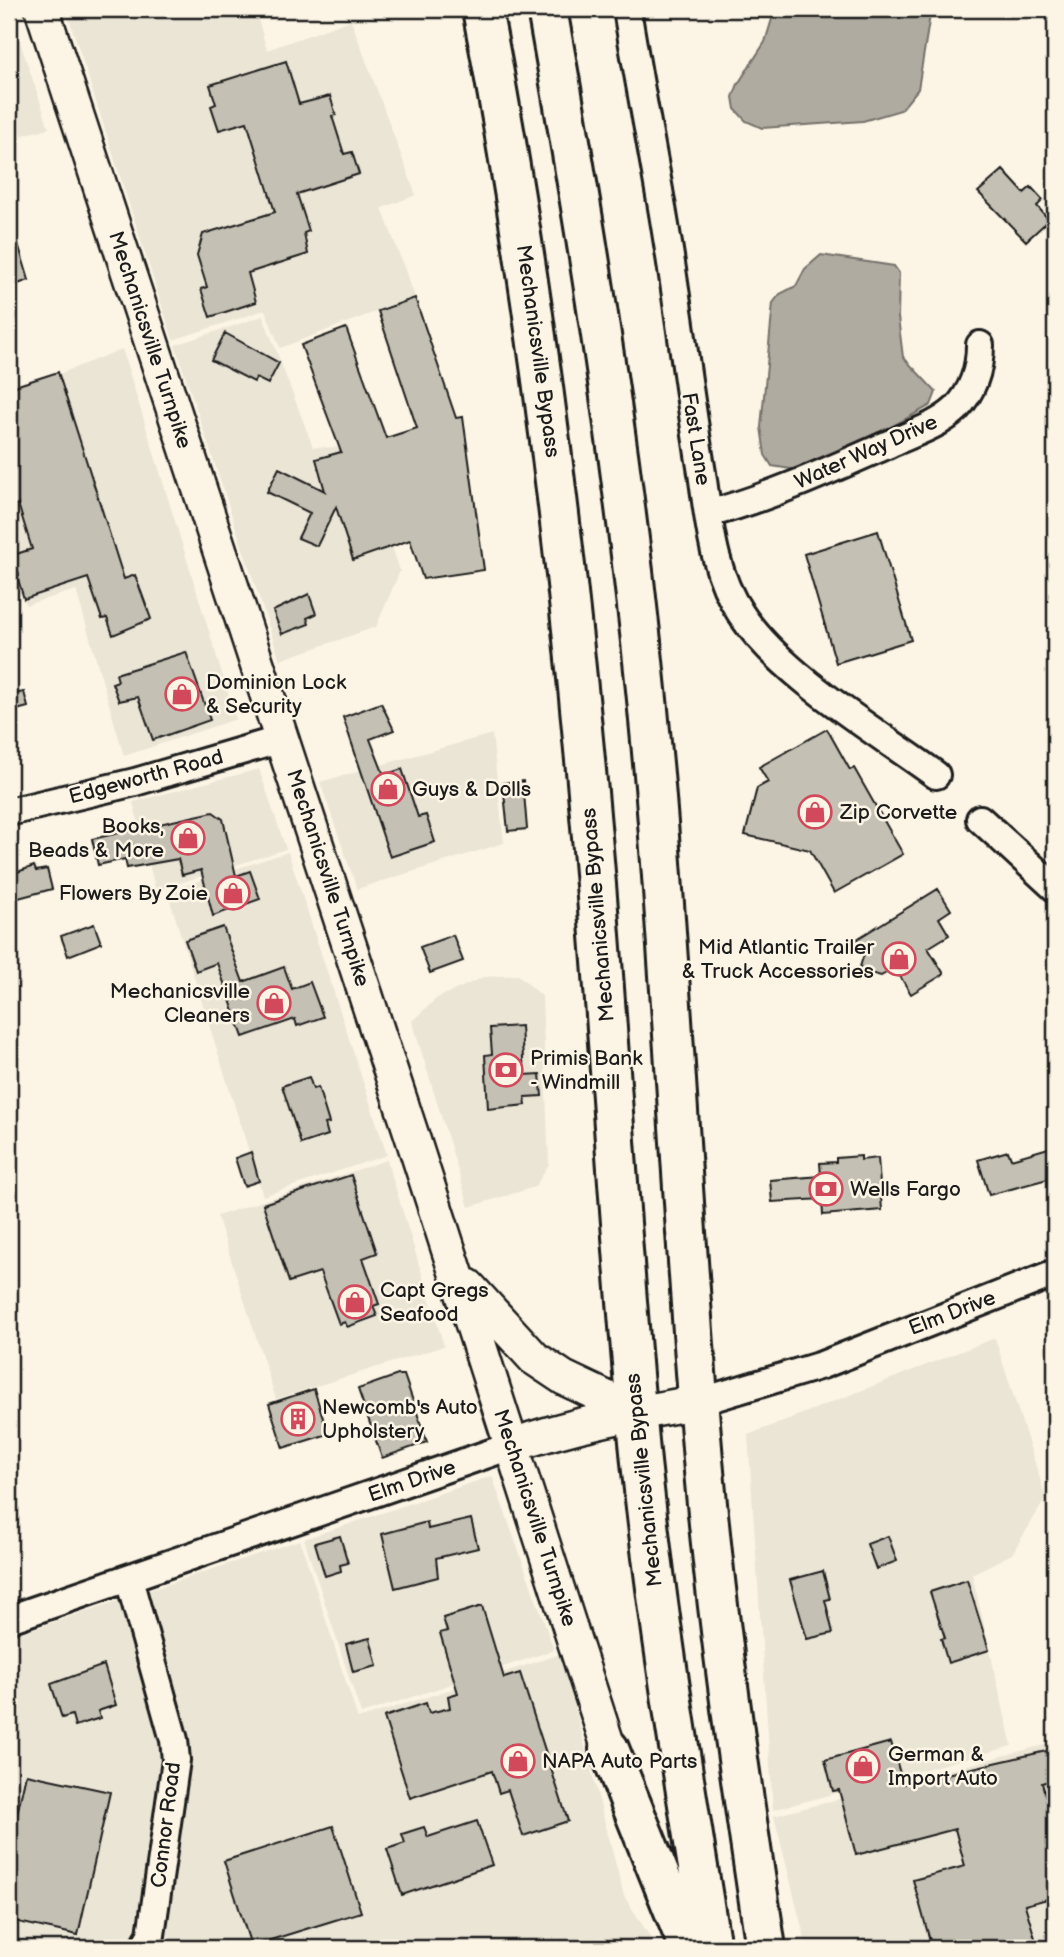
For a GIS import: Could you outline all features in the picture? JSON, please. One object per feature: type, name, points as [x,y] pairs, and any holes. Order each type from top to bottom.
[{"type":"highway","name":"Mechanicsville Bypass","points":[[482,9],[530,283],[560,507],[591,826],[636,1412],[669,1695],[710,1948]]},
{"type":"highway","points":[[547,9],[605,360],[636,604],[655,784],[699,1402],[725,1669],[766,1948]]},
{"type":"highway","points":[[609,1749],[690,1948]]},
{"type":"main road","name":"Mechanicsville Turnpike","points":[[41,9],[457,1273],[609,1749]]},
{"type":"main road","points":[[457,1273],[534,1358],[565,1378],[636,1412]]},
{"type":"main road","name":"Elm Drive","points":[[511,1446],[548,1433],[636,1412],[699,1402]]},
{"type":"street","name":"Fast Lane","points":[[627,9],[667,239],[681,348],[708,514],[716,559],[727,589],[758,638],[781,661],[936,775]]},
{"type":"street","name":"Water Way Drive","points":[[708,514],[740,505],[836,467],[939,422],[967,395],[976,377],[980,345]]},
{"type":"street","name":"Edgeworth Road","points":[[9,812],[135,782],[282,739]]},
{"type":"street","points":[[980,819],[1055,888]]},
{"type":"street","name":"Elm Drive","points":[[699,1402],[822,1365],[1055,1273]]},
{"type":"street","name":"Elm Drive","points":[[9,1619],[511,1446]]},
{"type":"street","name":"Connor Road","points":[[129,1579],[174,1740],[176,1760],[151,1935],[144,1948]]},
{"type":"shaded area","points":[[9,9],[49,128],[9,139]]},
{"type":"shaded area","points":[[66,9],[255,9],[267,50],[351,20],[416,195],[382,208],[415,297],[280,348],[265,310],[173,340]]},
{"type":"shaded area","points":[[775,9],[931,9],[918,89],[901,110],[863,121],[762,128],[746,121],[735,109],[733,97],[738,84],[765,42]]},
{"type":"shaded area","points":[[821,255],[894,266],[899,273],[898,317],[903,357],[936,392],[931,405],[882,432],[797,470],[772,466],[765,455],[761,427],[773,303],[780,294],[796,286],[805,269]]},
{"type":"shaded area","points":[[263,316],[313,447],[352,448],[362,456],[400,571],[376,627],[280,660],[175,345]]},
{"type":"shaded area","points":[[122,349],[236,719],[124,756],[76,590],[26,605],[9,553],[9,394]]},
{"type":"shaded area","points":[[492,734],[504,843],[357,889],[320,782]]},
{"type":"shaded area","points":[[259,769],[286,849],[156,891],[133,802]]},
{"type":"shaded area","points":[[288,852],[387,1155],[263,1196],[167,891]]},
{"type":"shaded area","points":[[518,975],[542,996],[549,1164],[535,1187],[469,1207],[412,1021],[437,998],[484,977]]},
{"type":"shaded area","points":[[387,1160],[444,1346],[276,1399],[217,1216]]},
{"type":"shaded area","points":[[995,1338],[1046,1498],[1012,1554],[972,1574],[1012,1746],[773,1810],[748,1435]]},
{"type":"shaded area","points":[[492,1476],[554,1650],[361,1714],[304,1539]]},
{"type":"shaded area","points":[[300,1540],[358,1719],[561,1654],[624,1896],[657,1948],[9,1948],[9,1637]]},
{"type":"shaded area","points":[[1055,1742],[1055,1948],[807,1948],[774,1816]]},
{"type":"building","points":[[286,61],[299,104],[330,96],[336,115],[332,116],[344,154],[352,152],[359,174],[297,194],[309,231],[304,233],[308,254],[248,273],[256,302],[210,317],[201,289],[207,287],[197,255],[203,234],[275,212],[247,122],[219,130],[211,106],[216,104],[210,85]]},
{"type":"building","points":[[1003,170],[1024,193],[1031,187],[1043,200],[1037,206],[1049,220],[1026,241],[978,192]]},
{"type":"building","points":[[9,227],[13,227],[29,280],[9,287]]},
{"type":"building","points":[[415,298],[456,418],[463,417],[484,570],[423,579],[410,540],[353,560],[336,507],[317,546],[298,538],[310,513],[267,492],[279,468],[325,491],[316,459],[341,452],[301,345],[346,328],[386,438],[417,428],[378,311]]},
{"type":"building","points":[[225,333],[279,363],[268,384],[256,378],[254,382],[211,360]]},
{"type":"building","points":[[58,372],[124,579],[135,575],[151,619],[113,635],[107,618],[102,619],[88,578],[24,599],[17,576],[19,575],[13,555],[32,549],[18,504],[9,507],[9,421],[17,419],[9,388]]},
{"type":"building","points":[[878,531],[911,640],[836,663],[804,554]]},
{"type":"building","points":[[309,594],[316,614],[307,618],[309,624],[282,634],[273,611]]},
{"type":"building","name":"Dominion Lock & Security","points":[[186,652],[210,720],[153,740],[138,697],[119,701],[112,683],[118,681],[116,674]]},
{"type":"building","points":[[24,692],[28,707],[9,712],[9,695]]},
{"type":"building","points":[[381,703],[394,730],[370,739],[384,775],[402,769],[418,817],[426,815],[435,842],[390,857],[343,717]]},
{"type":"building","name":"Zip Corvette","points":[[827,729],[850,770],[854,768],[903,854],[834,893],[810,850],[745,835],[757,788],[768,782],[759,767]]},
{"type":"building","points":[[523,781],[527,829],[508,831],[503,783]]},
{"type":"building","points":[[213,812],[223,819],[236,876],[250,871],[260,899],[213,916],[201,870],[182,875],[178,859],[127,868],[125,859],[98,865],[92,839]]},
{"type":"building","points":[[34,866],[36,871],[47,869],[52,889],[11,900],[9,875]]},
{"type":"building","name":"Mid Atlantic Trailer & Truck Accessories","points":[[938,889],[951,910],[939,918],[949,935],[928,948],[944,974],[911,994],[895,968],[881,976],[859,970],[865,951],[857,939]]},
{"type":"building","points":[[94,924],[101,943],[68,956],[61,936]]},
{"type":"building","name":"Mechanicsville Cleaners","points":[[223,927],[243,982],[284,967],[292,989],[310,982],[323,1017],[297,1026],[295,1019],[243,1037],[217,963],[196,971],[185,940]]},
{"type":"building","points":[[453,935],[463,961],[430,973],[420,947]]},
{"type":"building","name":"Primis Bank - Windmill","points":[[521,1026],[524,1075],[540,1074],[542,1096],[525,1097],[526,1105],[488,1109],[485,1055],[492,1054],[490,1028]]},
{"type":"building","points":[[309,1077],[313,1089],[318,1087],[329,1123],[325,1124],[328,1135],[301,1144],[282,1086]]},
{"type":"building","points":[[1055,1146],[1055,1177],[989,1195],[978,1160],[1008,1151],[1011,1159]]},
{"type":"building","points":[[251,1152],[259,1181],[244,1186],[235,1158]]},
{"type":"building","name":"Wells Fargo","points":[[861,1156],[861,1160],[878,1158],[882,1210],[823,1215],[822,1199],[772,1202],[770,1180],[821,1176],[820,1163],[836,1162],[836,1158]]},
{"type":"building","points":[[351,1175],[377,1253],[363,1258],[379,1304],[373,1306],[377,1316],[347,1327],[345,1322],[339,1324],[320,1272],[289,1282],[263,1204]]},
{"type":"building","points":[[404,1375],[427,1442],[382,1458],[358,1389]]},
{"type":"building","name":"Newcomb's Auto Upholstery","points":[[314,1389],[328,1434],[283,1448],[269,1404]]},
{"type":"building","points":[[471,1519],[478,1548],[436,1558],[438,1577],[395,1588],[382,1534],[427,1522],[428,1529]]},
{"type":"building","points":[[340,1536],[348,1563],[340,1565],[341,1571],[325,1576],[315,1543]]},
{"type":"building","points":[[888,1536],[897,1561],[876,1569],[867,1544]]},
{"type":"building","points":[[823,1571],[830,1599],[825,1600],[833,1633],[807,1639],[790,1580]]},
{"type":"building","points":[[967,1580],[989,1650],[948,1663],[941,1639],[945,1638],[930,1592]]},
{"type":"building","points":[[482,1606],[504,1678],[520,1673],[568,1821],[523,1836],[508,1790],[499,1793],[492,1771],[410,1798],[384,1717],[426,1703],[429,1713],[450,1708],[448,1696],[458,1693],[440,1633],[447,1631],[443,1618]]},
{"type":"building","points":[[370,1638],[377,1666],[353,1672],[346,1644]]},
{"type":"building","points":[[104,1665],[116,1705],[98,1711],[100,1718],[75,1726],[72,1715],[62,1718],[51,1684]]},
{"type":"building","points":[[891,1742],[903,1784],[1055,1749],[1055,1779],[1042,1783],[1055,1831],[1055,1897],[1025,1905],[1038,1948],[932,1948],[913,1880],[965,1866],[955,1829],[856,1855],[839,1790],[833,1791],[825,1760]]},
{"type":"building","points":[[26,1774],[110,1792],[78,1935],[9,1920],[9,1850]]},
{"type":"building","points":[[477,1821],[492,1865],[402,1895],[387,1849],[405,1843],[402,1834],[424,1827],[428,1837]]},
{"type":"building","points":[[333,1826],[361,1912],[251,1946],[224,1861]]},
{"type":"place","name":"Dominion Lock & Security","points":[[182,694]]},
{"type":"place","name":"Guys & Dolls","points":[[388,789]]},
{"type":"place","name":"Zip Corvette","points":[[815,812]]},
{"type":"place","name":"Books, Beads & More","points":[[188,838]]},
{"type":"place","name":"Flowers By Zoie","points":[[233,893]]},
{"type":"place","name":"Mid Atlantic Trailer & Truck Accessories","points":[[899,959]]},
{"type":"place","name":"Mechanicsville Cleaners","points":[[274,1003]]},
{"type":"place","name":"Primis Bank - Windmill","points":[[506,1070]]},
{"type":"place","name":"Wells Fargo","points":[[826,1189]]},
{"type":"place","name":"Capt Gregs Seafood","points":[[355,1302]]},
{"type":"place","name":"Newcomb's Auto Upholstery","points":[[298,1419]]},
{"type":"place","name":"NAPA Auto Parts","points":[[518,1761]]},
{"type":"place","name":"German & Import Auto","points":[[863,1766]]}]
